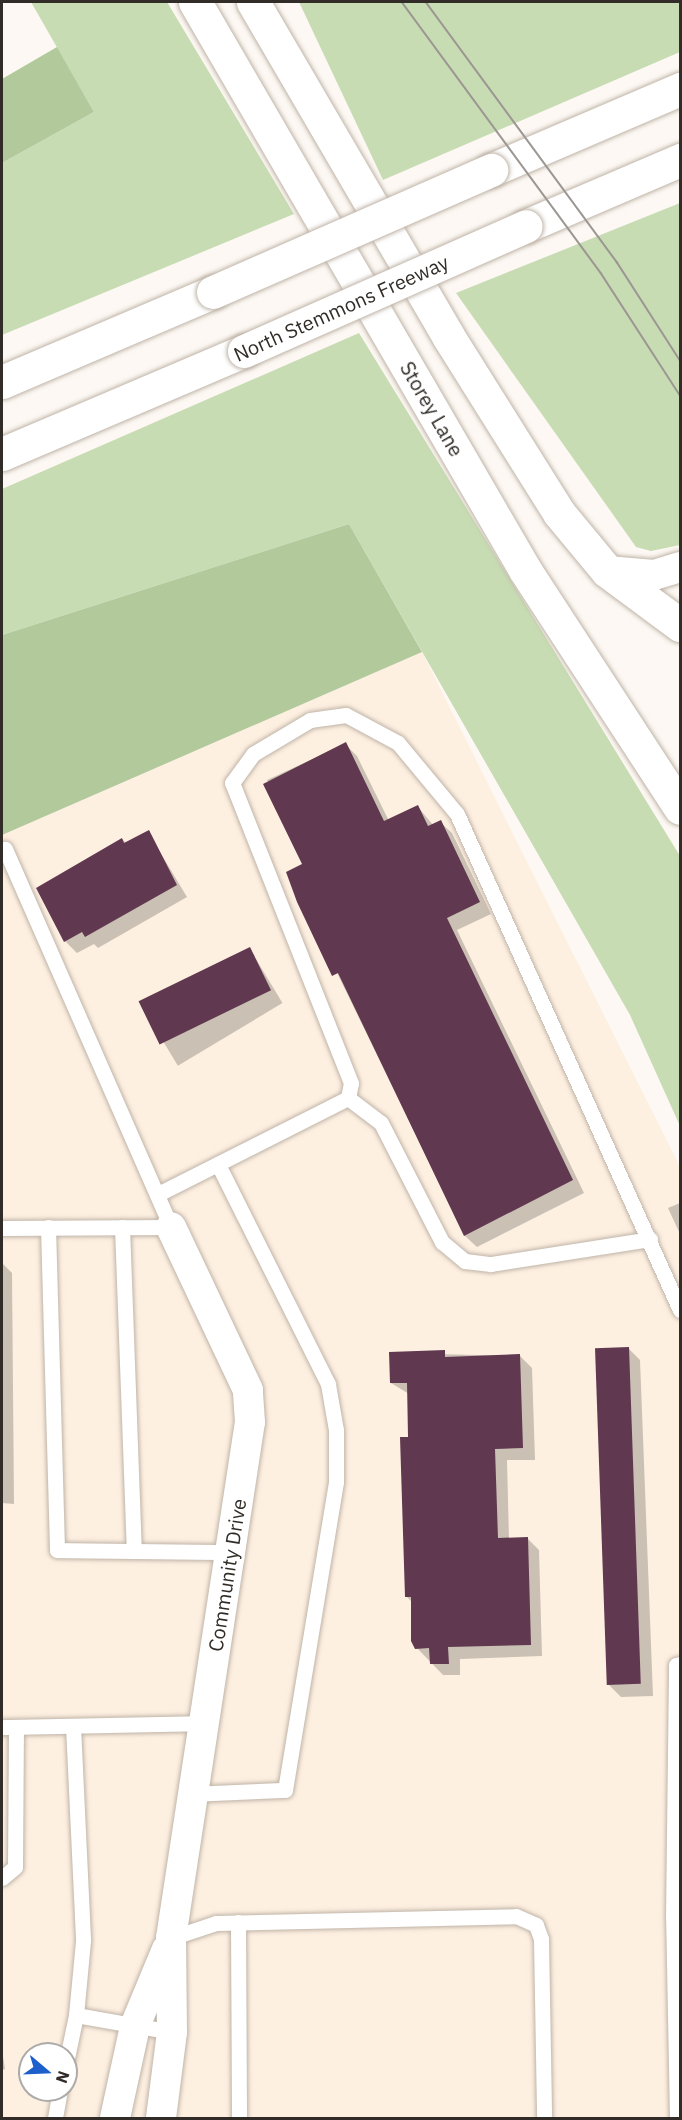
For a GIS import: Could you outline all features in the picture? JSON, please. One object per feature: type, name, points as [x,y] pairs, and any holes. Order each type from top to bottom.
[{"type":"highway","name":"Storey Lane","points":[[195,2],[525,570],[592,665],[681,808]]},
{"type":"highway","points":[[254,2],[448,336],[560,513],[607,571],[681,625]]},
{"type":"highway","points":[[2,382],[681,89]]},
{"type":"highway","name":"North Stemmons Freeway","points":[[2,454],[681,160]]},
{"type":"highway","points":[[592,665],[681,769]]},
{"type":"street","points":[[607,571],[654,574],[681,567]]},
{"type":"street","name":"Community Drive","points":[[161,2118],[172,2032],[171,1938],[203,1723],[232,1552],[250,1422],[248,1390],[171,1227]]},
{"type":"street","name":"Community Drive","points":[[115,2118],[135,2026],[171,1938]]},
{"type":"lane","points":[[348,1098],[351,1083],[232,783],[253,754],[310,720],[346,715],[398,743],[457,814],[681,1310]]},
{"type":"lane","points":[[2,1228],[171,1227],[160,1193],[5,849]]},
{"type":"lane","points":[[160,1193],[348,1098]]},
{"type":"lane","points":[[348,1098],[381,1123],[442,1242],[465,1261],[491,1264],[650,1239]]},
{"type":"lane","points":[[192,1794],[285,1790],[336,1482],[336,1430],[328,1384],[218,1164]]},
{"type":"lane","points":[[48,1227],[57,1550],[232,1552]]},
{"type":"lane","points":[[123,1227],[134,1550]]},
{"type":"lane","points":[[677,2118],[673,1917],[676,1665],[681,1664]]},
{"type":"lane","points":[[2,1878],[15,1868],[9,1727],[203,1723]]},
{"type":"lane","points":[[70,2042],[76,2015],[83,1941],[73,1726]]},
{"type":"lane","points":[[171,1938],[216,1923],[238,1922],[516,1916],[536,1925],[541,1939],[544,2118]]},
{"type":"lane","points":[[238,1922],[239,2118]]},
{"type":"lane","points":[[76,2015],[172,2032]]},
{"type":"lane","points":[[55,2118],[58,2102]]},
{"type":"shaded area","points":[[422,652],[680,1167],[680,2118],[2,2118],[2,835]]},
{"type":"green space","points":[[31,2],[167,2],[294,214],[2,335],[2,163],[94,112]]},
{"type":"green space","points":[[299,2],[680,2],[680,52],[383,180]]},
{"type":"green space","points":[[57,47],[94,112],[2,163],[2,79]]},
{"type":"green space","points":[[680,203],[680,545],[651,551],[636,547],[456,293]]},
{"type":"green space","points":[[359,333],[680,856],[680,1126],[630,1015],[349,524],[2,635],[2,489]]},
{"type":"green space","points":[[349,524],[422,652],[2,835],[2,635]]},
{"type":"building","points":[[346,742],[384,821],[418,805],[428,826],[441,820],[480,902],[447,918],[573,1180],[464,1236],[338,973],[332,976],[297,902],[286,872],[302,864],[263,784]]},
{"type":"building","points":[[149,830],[177,885],[85,937],[82,932],[64,942],[36,888],[122,838],[124,843]]},
{"type":"building","points":[[250,947],[271,990],[160,1045],[139,1001]]},
{"type":"building","points":[[629,1347],[641,1684],[607,1685],[595,1348]]},
{"type":"building","points":[[445,1350],[445,1357],[520,1354],[523,1448],[495,1449],[498,1538],[528,1537],[531,1645],[448,1647],[449,1664],[430,1664],[429,1648],[415,1649],[411,1641],[411,1597],[405,1597],[400,1437],[408,1437],[407,1383],[390,1383],[389,1352]]},
{"type":"tram line","points":[[402,2],[601,273],[680,395]]},
{"type":"tram line","points":[[426,2],[617,262],[680,360]]}]
